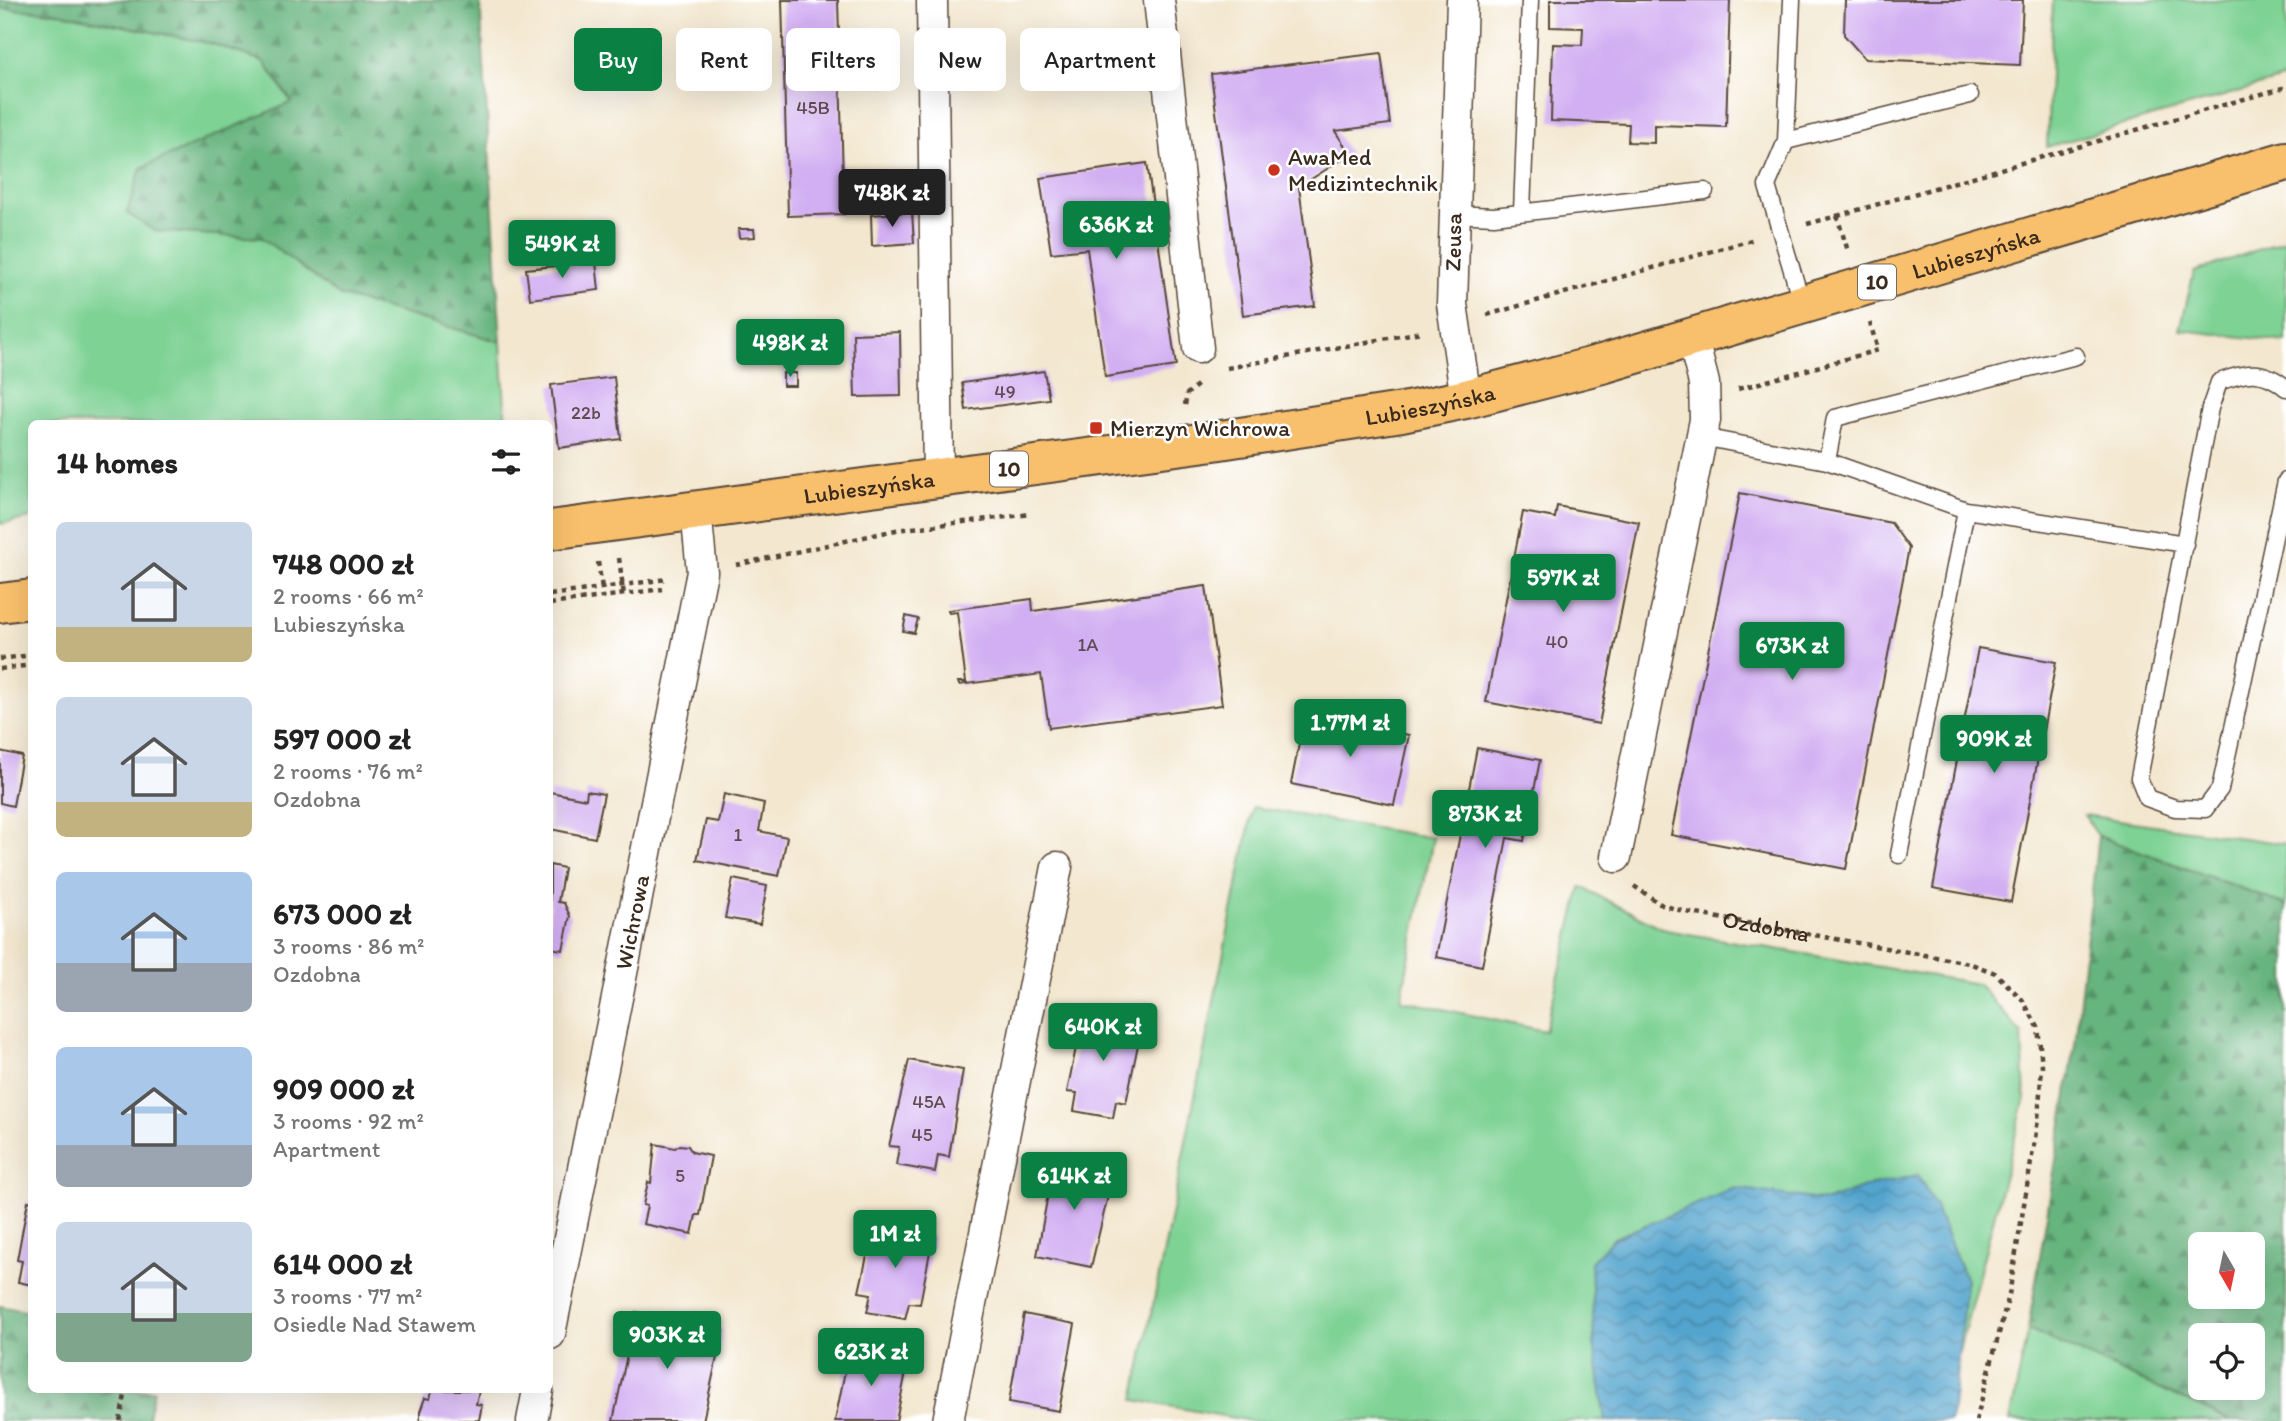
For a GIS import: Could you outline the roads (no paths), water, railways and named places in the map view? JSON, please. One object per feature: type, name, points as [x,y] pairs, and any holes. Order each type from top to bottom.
[{"type":"main road","name":"Lubieszyńska","points":[[553,530],[1322,425],[1466,399],[1563,375],[2286,162]]},
{"type":"main road","points":[[0,603],[28,599]]},
{"type":"street","points":[[932,0],[938,478]]},
{"type":"street","points":[[1159,0],[1198,348]]},
{"type":"street","name":"Zeusa","points":[[1462,0],[1453,214],[1453,324],[1466,399]]},
{"type":"street","points":[[1616,857],[1702,437],[1706,398],[1692,336]]},
{"type":"street","name":"Wichrowa","points":[[553,1319],[701,578],[696,510]]},
{"type":"street","points":[[948,1421],[1058,867]]},
{"type":"street","points":[[532,1421],[537,1393]]},
{"type":"lane","points":[[1522,212],[1530,0]]},
{"type":"lane","points":[[1792,0],[1786,141],[1767,186],[1802,304]]},
{"type":"lane","points":[[1786,141],[1970,95]]},
{"type":"lane","points":[[1453,214],[1522,212],[1705,191]]},
{"type":"lane","points":[[1827,461],[1835,418],[2076,356]]},
{"type":"lane","points":[[2286,388],[2277,380],[2246,372],[2219,382],[2210,408],[2139,778],[2147,797],[2175,808],[2205,808],[2220,789],[2286,481]]},
{"type":"lane","points":[[1702,437],[1827,461],[1966,510],[2185,544]]},
{"type":"lane","points":[[1899,855],[1966,510]]},
{"type":"water","points":[[1918,1175],[1935,1206],[1966,1280],[1953,1408],[1949,1421],[1605,1421],[1594,1344],[1591,1262],[1614,1238],[1735,1188],[1827,1201],[1864,1187]]},
{"type":"place","name":"AwaMed Medizintechnik","points":[[1274,170]]},
{"type":"place","name":"Mierzyn Wichrowa","points":[[1096,428]]}]
